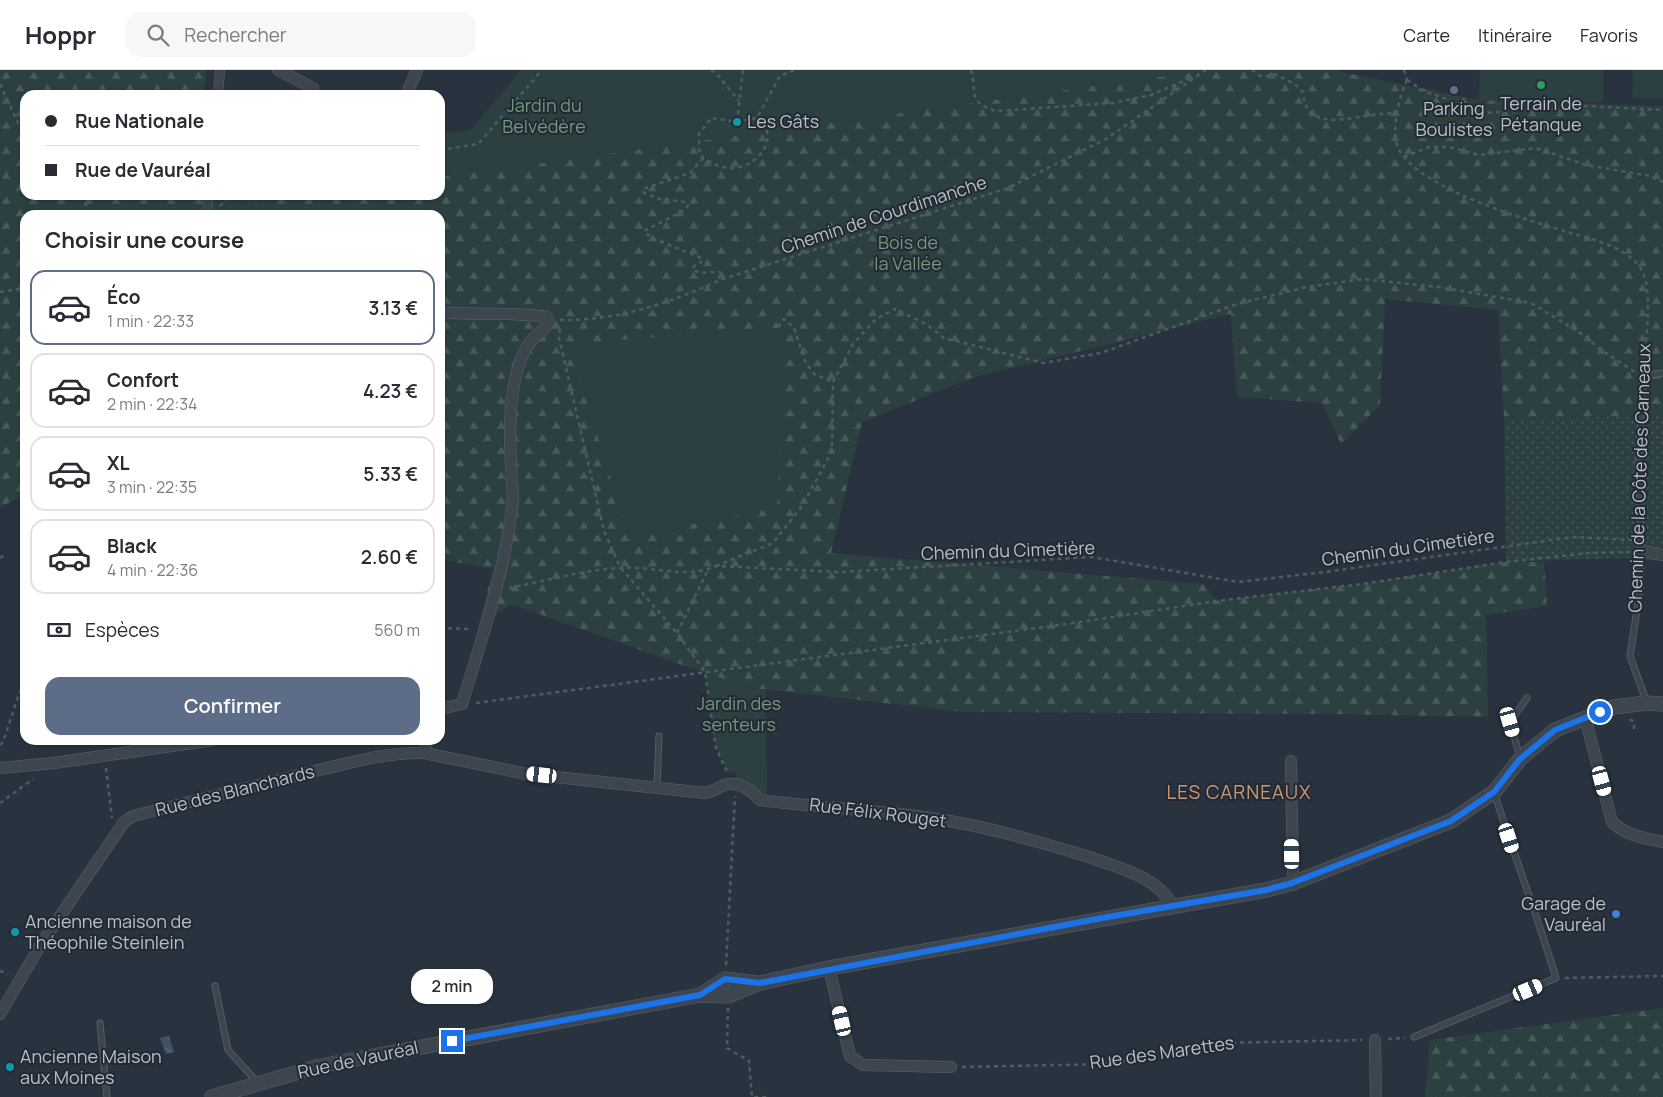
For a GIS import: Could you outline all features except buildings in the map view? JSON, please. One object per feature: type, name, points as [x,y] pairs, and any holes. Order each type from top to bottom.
[{"type":"street","points":[[218,90],[220,70]]},
{"type":"street","points":[[278,70],[312,88]]},
{"type":"street","points":[[408,90],[417,70]]},
{"type":"street","points":[[445,312],[486,315],[528,314],[547,317],[549,322],[546,329],[534,336],[524,351],[516,381],[509,423],[513,507],[495,590],[462,704],[445,708]]},
{"type":"street","points":[[1641,546],[1663,555]]},
{"type":"street","points":[[700,995],[728,996],[760,983],[829,968],[1172,905],[1266,890],[1292,883],[1451,821],[1494,792],[1520,759],[1555,730],[1585,716],[1614,707],[1647,703],[1663,704]]},
{"type":"street","points":[[1585,716],[1612,822],[1620,830],[1632,835],[1663,842]]},
{"type":"street","points":[[0,768],[54,763],[177,745]]},
{"type":"street","points":[[424,753],[426,745]]},
{"type":"street","name":"Rue des Blanchards","points":[[0,1014],[47,936],[118,829],[128,819],[360,760],[407,752],[424,753],[528,774],[657,786]]},
{"type":"street","points":[[1290,760],[1292,883]]},
{"type":"street","points":[[657,786],[705,793],[714,792],[725,785],[736,784]]},
{"type":"street","name":"Rue Félix Rouget","points":[[736,784],[752,791],[760,800],[898,814],[960,823],[1011,835],[1121,868],[1160,888],[1172,905]]},
{"type":"street","points":[[829,968],[850,1056],[863,1065],[951,1067]]},
{"type":"street","points":[[700,995],[725,979],[760,983]]},
{"type":"street","name":"Rue de Vauréal","points":[[212,1097],[320,1066],[700,995]]},
{"type":"street","points":[[1376,1040],[1376,1097]]},
{"type":"lane","points":[[1643,376],[1663,373]]},
{"type":"lane","name":"Chemin de la Côte des Carneaux","points":[[1643,376],[1638,465],[1641,546],[1640,590],[1630,656],[1647,703]]},
{"type":"lane","points":[[1520,759],[1510,722],[1527,698]]},
{"type":"lane","points":[[657,786],[659,736]]},
{"type":"lane","points":[[1414,1038],[1556,978],[1532,899],[1518,869],[1494,792]]},
{"type":"lane","points":[[215,986],[228,1050],[258,1083]]},
{"type":"lane","points":[[100,1023],[107,1097]]},
{"type":"path","points":[[445,149],[478,144],[542,70]]},
{"type":"path","points":[[711,70],[716,73],[739,101]]},
{"type":"path","points":[[737,122],[743,70]]},
{"type":"path","points":[[757,118],[765,127],[768,138],[766,147],[759,156],[746,166],[733,168],[718,166],[703,158],[699,150],[699,134],[711,118],[737,122],[757,118],[780,76],[794,70]]},
{"type":"path","points":[[971,70],[974,95],[977,102],[983,108],[996,111],[1113,103],[1151,94],[1199,74]]},
{"type":"path","name":"Chemin de Courdimanche","points":[[547,317],[561,320],[613,317],[678,299],[720,280],[1008,188],[1106,139],[1206,70]]},
{"type":"path","points":[[1252,70],[1262,77],[1274,74],[1295,84],[1303,92],[1304,103],[1308,111],[1318,118],[1329,121],[1384,112],[1396,114]]},
{"type":"path","points":[[1404,70],[1407,80],[1396,114],[1398,148],[1404,157],[1429,147],[1449,147],[1478,155],[1536,148],[1586,165],[1650,176],[1663,182]]},
{"type":"path","points":[[1407,80],[1424,91],[1486,113],[1596,107],[1663,110]]},
{"type":"path","points":[[0,84],[20,124]]},
{"type":"path","points":[[1596,102],[1596,107]]},
{"type":"path","name":"Chemin de la Côte des Carneaux","points":[[1404,157],[1438,182],[1482,204],[1600,242],[1630,256],[1643,270],[1647,289],[1643,376]]},
{"type":"path","points":[[703,158],[690,173],[643,189],[644,193],[660,199],[686,202],[688,206],[685,210],[644,231],[650,237],[701,258],[703,261],[694,266],[693,270],[698,273],[714,271],[725,274],[720,280]]},
{"type":"path","points":[[217,210],[227,200]]},
{"type":"path","points":[[716,566],[773,542],[802,506],[832,451],[833,382],[854,344],[876,319],[896,309],[926,324],[944,338],[1043,364],[1101,353],[1238,304],[1307,287],[1363,279],[1439,287],[1531,303],[1585,336],[1624,367],[1643,376]]},
{"type":"path","points":[[0,292],[20,289]]},
{"type":"path","points":[[561,320],[559,338],[604,531],[620,567],[678,633],[705,672],[716,748],[727,772],[736,773],[736,784]]},
{"type":"path","points":[[778,327],[784,320],[794,328],[805,361],[814,374],[833,382]]},
{"type":"path","name":"Chemin du Cimetière","points":[[495,590],[620,567],[676,572],[708,570],[716,566],[840,572],[1092,557],[1238,582],[1325,572],[1573,537],[1641,546]]},
{"type":"path","points":[[462,704],[1074,624],[1216,601],[1362,584],[1506,562],[1641,546]]},
{"type":"path","points":[[0,558],[4,554]]},
{"type":"path","points":[[678,633],[708,570]]},
{"type":"path","points":[[445,628],[484,630]]},
{"type":"path","points":[[2,744],[20,691]]},
{"type":"path","points":[[1634,722],[1634,730]]},
{"type":"path","points":[[105,755],[112,817]]},
{"type":"path","points":[[0,803],[54,763]]},
{"type":"path","points":[[726,954],[733,812]]},
{"type":"path","points":[[1556,978],[1663,976]]},
{"type":"path","points":[[728,996],[728,1048],[749,1061],[752,1097],[768,1097]]},
{"type":"path","name":"Rue des Marettes","points":[[951,1067],[1109,1064],[1222,1042],[1414,1038]]},
{"type":"green space","name":"Bois de la Vallée","points":[[0,70],[206,70],[204,90],[20,90],[20,200],[221,200],[222,204],[242,205],[278,200],[445,200],[445,176],[1209,70],[1332,70],[1479,100],[1663,106],[1663,416],[1504,419],[1498,310],[1385,299],[1380,405],[1341,444],[1322,403],[1237,397],[1231,314],[974,377],[862,422],[831,553],[1204,584],[1216,601],[1362,584],[1506,562],[1544,562],[1547,606],[1486,615],[1488,717],[964,712],[744,687],[511,604],[478,628],[493,569],[445,560],[445,210],[20,210],[20,496],[0,508]]},
{"type":"green space","name":"Jardin du Belvédère","points":[[521,70],[1209,70],[445,176],[445,133],[471,130]]},
{"type":"green space","name":"Terrain de Pétanque","points":[[1480,70],[1603,70],[1603,102],[1479,100]]},
{"type":"green space","points":[[1633,70],[1663,70],[1663,99],[1632,98]]},
{"type":"green space","points":[[220,200],[278,200],[242,205],[236,210],[229,210]]},
{"type":"green space","points":[[786,327],[777,508],[628,536],[570,344]]},
{"type":"green space","points":[[1663,416],[1663,561],[1621,558],[1506,562],[1504,419]]},
{"type":"green space","name":"Jardin des senteurs","points":[[705,672],[744,687],[766,690],[767,801],[736,784],[736,773],[727,772],[716,748]]},
{"type":"green space","points":[[1663,1008],[1663,1097],[1425,1097],[1430,1040]]},
{"type":"water","points":[[169,1036],[174,1052],[166,1054],[160,1038]]},
{"type":"place","name":"Terrain de Pétanque","points":[[1541,85]]},
{"type":"place","name":"Parking Boulistes","points":[[1454,90]]},
{"type":"place","name":"Les Gâts","points":[[737,122]]},
{"type":"place","name":"Garage de Vauréal","points":[[1616,914]]},
{"type":"place","name":"Ancienne maison de Théophile Steinlein","points":[[15,932]]},
{"type":"place","name":"Ancienne Maison aux Moines","points":[[10,1067]]},
{"type":"district","name":"LES CARNEAUX","points":[[1239,792]]},
{"type":"route","points":[[452,1041],[700,995],[725,979],[760,983],[829,968],[1172,905],[1266,890],[1292,883],[1451,821],[1484,801],[1494,792],[1520,759],[1555,730],[1585,716],[1600,712]]}]
